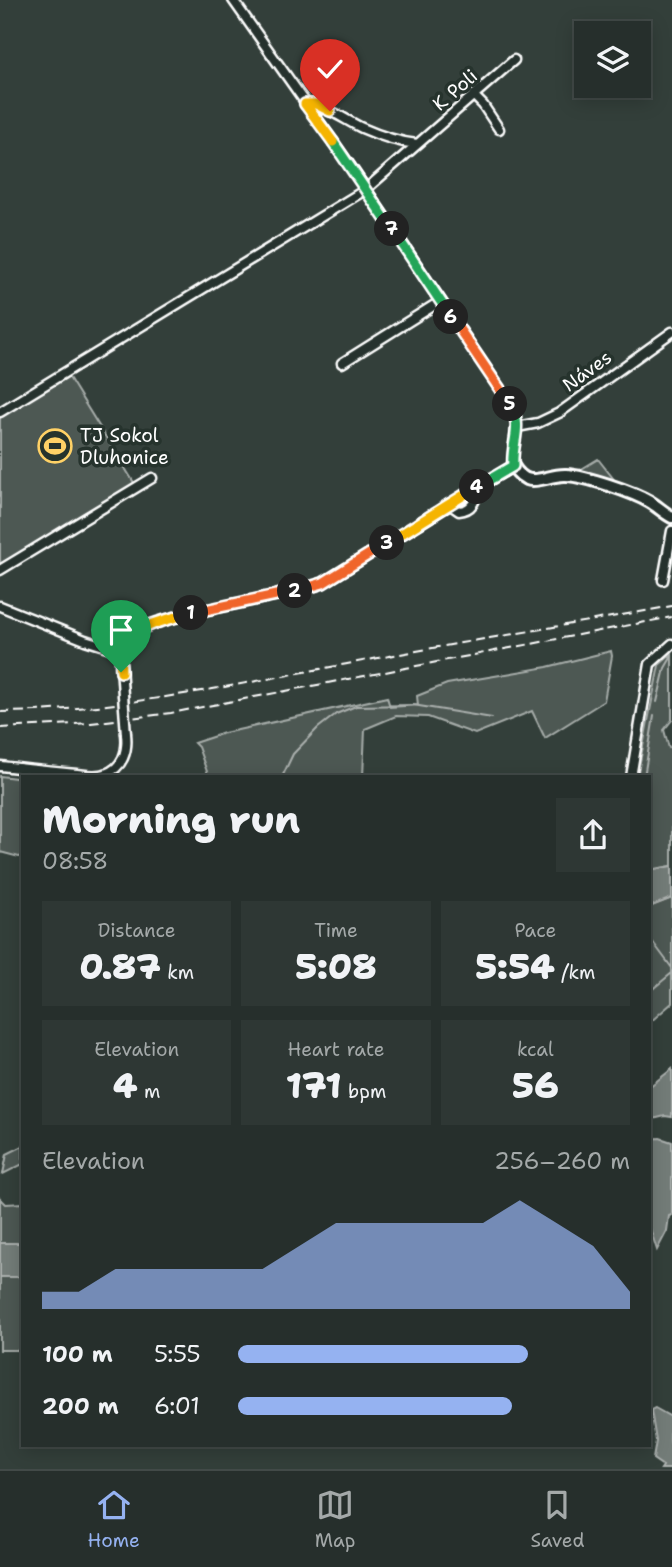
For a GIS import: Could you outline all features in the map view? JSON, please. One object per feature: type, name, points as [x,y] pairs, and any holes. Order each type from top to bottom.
[{"type":"street","points":[[233,0],[510,404],[517,427],[513,466],[520,475],[533,481],[566,475],[600,482],[649,501],[672,517]]},
{"type":"street","name":"K Poli","points":[[0,412],[365,190],[514,60]]},
{"type":"street","points":[[473,95],[499,129]]},
{"type":"street","points":[[305,104],[316,104],[374,133],[417,144]]},
{"type":"street","points":[[342,363],[441,301]]},
{"type":"street","name":"Náves","points":[[517,427],[538,424],[559,413],[672,332]]},
{"type":"street","points":[[0,766],[101,775],[111,771],[122,760],[127,748],[120,650],[132,634],[152,624],[303,590],[323,583],[513,466]]},
{"type":"street","points":[[0,570],[152,478]]},
{"type":"street","points":[[449,504],[459,511],[471,508],[480,485]]},
{"type":"street","points":[[663,580],[672,531]]},
{"type":"street","points":[[0,606],[85,640],[120,650]]},
{"type":"street","points":[[631,775],[650,664],[672,643]]},
{"type":"shaded area","name":"TJ Sokol Dluhonice","points":[[68,376],[136,486],[0,568],[0,416]]},
{"type":"shaded area","points":[[598,459],[616,482],[575,473]]},
{"type":"shaded area","points":[[611,651],[604,701],[545,738],[532,711],[475,734],[428,717],[396,716],[365,729],[363,775],[208,775],[194,743],[224,733],[387,697],[390,707],[418,705],[417,696],[447,684],[547,667]]},
{"type":"shaded area","points":[[672,654],[672,720],[664,730],[669,748],[672,747],[672,866],[651,870],[651,775],[637,775],[659,665]]},
{"type":"shaded area","points":[[0,776],[21,779],[21,856],[0,852]]},
{"type":"shaded area","points":[[672,866],[672,898],[651,906],[651,870]]},
{"type":"shaded area","points":[[672,898],[672,1003],[651,1021],[651,906]]},
{"type":"shaded area","points":[[672,1069],[672,1117],[651,1120],[651,1085]]},
{"type":"shaded area","points":[[660,1138],[672,1142],[672,1215],[669,1216],[667,1231],[657,1250],[651,1231],[651,1139]]},
{"type":"shaded area","points":[[21,1147],[21,1165],[3,1174],[7,1154]]},
{"type":"shaded area","points":[[0,1198],[6,1204],[21,1203],[21,1243],[0,1243]]},
{"type":"shaded area","points":[[0,1243],[21,1243],[21,1277],[0,1277]]},
{"type":"shaded area","points":[[0,1277],[21,1277],[21,1350],[0,1350]]},
{"type":"shaded area","points":[[655,1408],[671,1417],[672,1469],[661,1469],[663,1466],[653,1459],[656,1441],[651,1410]]},
{"type":"waterway","points":[[657,702],[665,668],[672,656]]},
{"type":"waterway","points":[[283,775],[293,754],[318,728],[336,714],[356,706],[413,705],[492,718]]},
{"type":"waterway","points":[[644,775],[654,716]]},
{"type":"waterway","points":[[651,940],[672,968]]},
{"type":"waterway","points":[[651,990],[672,973]]},
{"type":"railway","points":[[0,712],[88,707],[175,696],[672,606]]},
{"type":"railway","points":[[0,728],[91,723],[171,713],[672,617]]},
{"type":"place","name":"TJ Sokol Dluhonice","points":[[55,446]]},
{"type":"route","points":[[121,672],[120,650],[132,634],[145,626],[303,590],[323,583],[513,466],[517,430],[514,410],[351,167],[305,104],[316,104],[330,111]]}]
